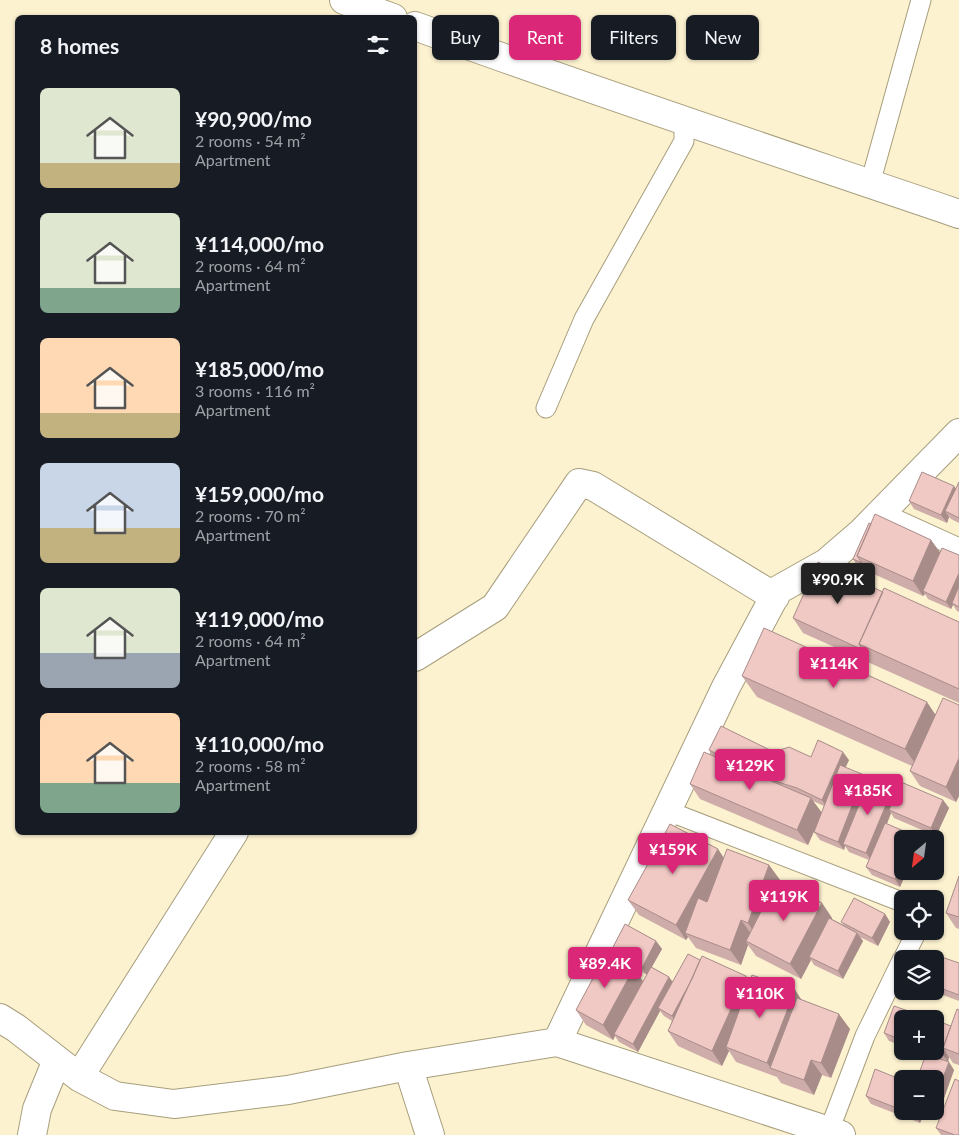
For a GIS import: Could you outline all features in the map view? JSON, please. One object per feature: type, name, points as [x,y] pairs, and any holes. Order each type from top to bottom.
[{"type":"street","points":[[344,0],[385,15]]},
{"type":"street","points":[[417,27],[684,122],[959,214]]},
{"type":"street","points":[[557,1042],[726,687],[778,590],[826,563],[862,532],[959,433]]},
{"type":"street","points":[[417,656],[495,607],[579,483],[593,486],[775,596]]},
{"type":"street","points":[[79,1077],[232,835]]},
{"type":"street","points":[[0,1018],[79,1077],[116,1096],[174,1104],[288,1090],[408,1066],[557,1042],[835,1133]]},
{"type":"street","points":[[32,1135],[37,1109],[57,1060]]},
{"type":"street","points":[[408,1066],[430,1135]]},
{"type":"lane","points":[[870,184],[921,0]]},
{"type":"lane","points":[[546,408],[584,319],[684,141],[684,122]]},
{"type":"lane","points":[[882,512],[959,548]]},
{"type":"lane","points":[[668,811],[894,899]]},
{"type":"lane","points":[[835,1133],[865,1036],[894,977]]},
{"type":"building","points":[[922,472],[954,486],[941,515],[909,501]]},
{"type":"building","points":[[959,482],[959,518],[945,511]]},
{"type":"building","points":[[875,514],[931,540],[913,581],[857,556]]},
{"type":"building","points":[[869,523],[871,524],[857,556],[862,563],[853,559]]},
{"type":"building","points":[[942,548],[959,555],[959,573],[946,602],[923,591]]},
{"type":"building","points":[[818,562],[883,592],[859,644],[863,650],[793,618]]},
{"type":"building","points":[[959,586],[959,607],[952,603]]},
{"type":"building","points":[[884,588],[959,622],[959,689],[859,644]]},
{"type":"building","points":[[764,628],[927,702],[905,749],[742,676]]},
{"type":"building","points":[[943,698],[959,705],[959,758],[946,787],[910,771]]},
{"type":"building","points":[[721,726],[774,752],[789,747],[811,757],[818,740],[843,752],[822,800],[797,788],[762,777],[709,750]]},
{"type":"building","points":[[704,752],[811,798],[797,830],[690,784]]},
{"type":"building","points":[[840,765],[864,775],[838,842],[814,832]]},
{"type":"building","points":[[870,778],[893,788],[866,853],[843,844]]},
{"type":"building","points":[[901,782],[943,800],[931,828],[889,810]]},
{"type":"building","points":[[885,823],[901,830],[894,830],[894,879],[866,867]]},
{"type":"building","points":[[670,824],[718,849],[676,925],[628,900]]},
{"type":"building","points":[[727,849],[769,865],[748,923],[741,920],[730,950],[685,933],[698,898],[707,902]]},
{"type":"building","points":[[959,876],[959,917],[946,913]]},
{"type":"building","points":[[777,880],[822,903],[790,964],[746,941]]},
{"type":"building","points":[[854,898],[885,914],[872,938],[841,922]]},
{"type":"building","points":[[829,918],[857,933],[838,971],[809,957]]},
{"type":"building","points":[[625,924],[656,941],[642,968],[611,951]]},
{"type":"building","points":[[606,954],[634,968],[603,1025],[576,1010]]},
{"type":"building","points":[[688,954],[700,960],[672,1016],[658,1008]]},
{"type":"building","points":[[702,956],[746,976],[712,1051],[668,1031]]},
{"type":"building","points":[[944,958],[959,963],[959,995],[944,989]]},
{"type":"building","points":[[651,967],[669,977],[633,1044],[614,1034]]},
{"type":"building","points":[[752,975],[795,990],[767,1063],[726,1047]]},
{"type":"building","points":[[797,998],[839,1014],[821,1063],[811,1060],[804,1080],[770,1068]]},
{"type":"building","points":[[894,1006],[905,1010],[894,1010],[894,1037],[884,1033]]},
{"type":"building","points":[[957,1009],[959,1010],[959,1054],[944,1048]]},
{"type":"building","points":[[944,1023],[951,1026],[944,1045]]},
{"type":"building","points":[[924,1060],[943,1060],[949,1062],[944,1075],[944,1070],[920,1070]]},
{"type":"building","points":[[875,1069],[894,1077],[894,1107],[866,1096]]},
{"type":"building","points":[[955,1079],[959,1081],[959,1135],[936,1128],[939,1120],[944,1120],[944,1107]]}]
